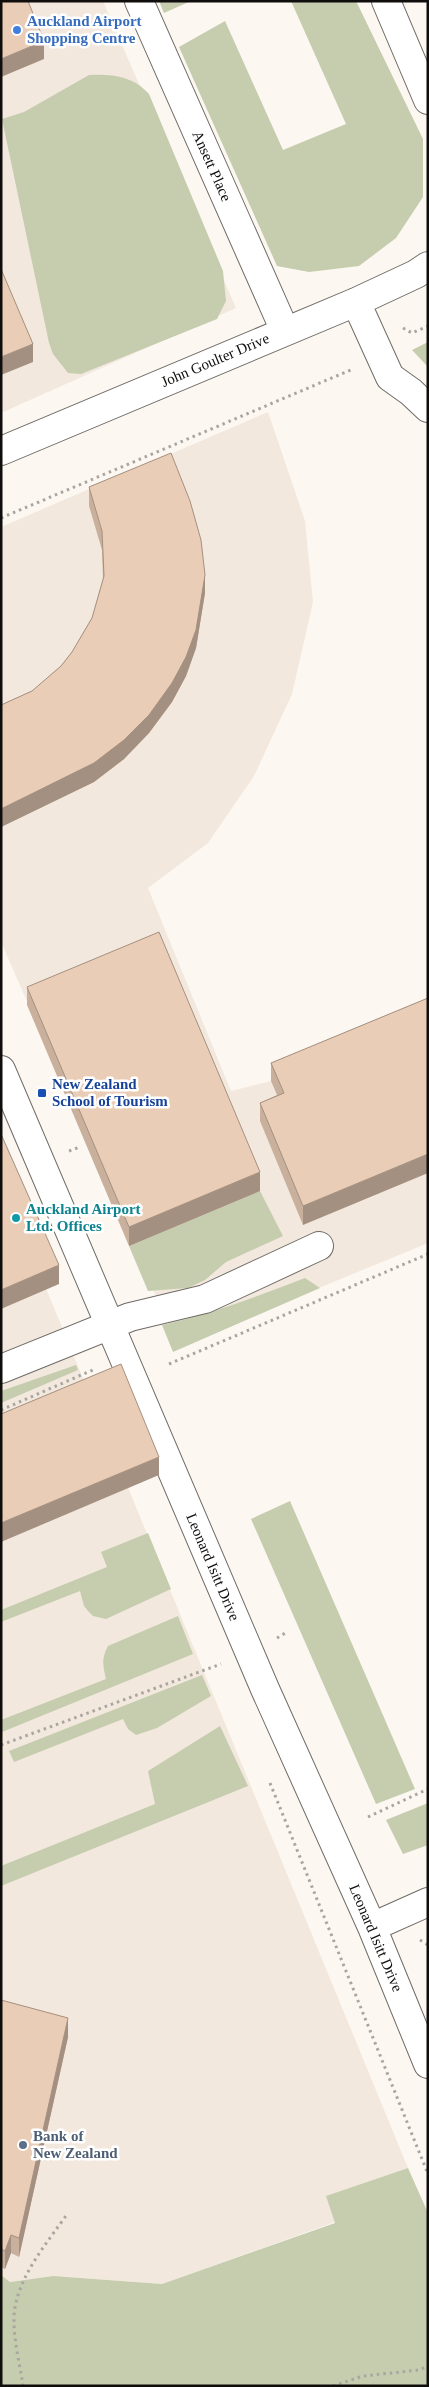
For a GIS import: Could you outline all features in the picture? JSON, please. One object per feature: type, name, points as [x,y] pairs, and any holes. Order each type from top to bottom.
[{"type":"street","name":"Ansett Place","points":[[139,1],[285,330]]},
{"type":"street","points":[[386,1],[428,100]]},
{"type":"street","name":"John Goulter Drive","points":[[1,451],[285,330],[356,302],[416,274],[428,266]]},
{"type":"street","points":[[356,302],[390,377],[412,392],[428,408]]},
{"type":"street","name":"Leonard Isitt Drive","points":[[1,1070],[249,1651],[372,1927],[428,2064]]},
{"type":"street","points":[[1,1369],[130,1317],[205,1299],[319,1246]]},
{"type":"street","points":[[372,1927],[428,1902]]},
{"type":"path","points":[[1,518],[382,357],[398,349],[412,333]]},
{"type":"path","points":[[170,1364],[428,1254]]},
{"type":"path","points":[[1,1410],[98,1368]]},
{"type":"path","points":[[249,1651],[287,1632]]},
{"type":"path","points":[[219,1656],[225,1672]]},
{"type":"path","points":[[1,1745],[222,1664]]},
{"type":"path","points":[[267,1774],[428,2174]]},
{"type":"path","points":[[368,1817],[428,1790]]},
{"type":"path","points":[[420,1940],[428,1945]]},
{"type":"path","points":[[23,2386],[14,2321],[15,2307],[30,2267],[68,2213]]},
{"type":"path","points":[[333,2386],[363,2376],[419,2370],[428,2366]]},
{"type":"shaded area","name":"Auckland Airport Shopping Centre","points":[[1,1],[103,1],[236,308],[1,413]]},
{"type":"shaded area","points":[[268,412],[305,521],[313,602],[292,694],[254,776],[208,843],[148,888],[231,1091],[271,1081],[428,1016],[428,1243],[178,1346],[1,942],[1,527]]},
{"type":"shaded area","points":[[1,1179],[408,2168],[327,2196],[335,2222],[162,2284],[53,2276],[10,2282],[1,2275]]},
{"type":"green space","points":[[159,1],[191,1],[164,13]]},
{"type":"green space","points":[[291,1],[356,1],[423,139],[423,197],[396,238],[359,266],[309,272],[277,266],[179,47],[225,21],[283,150],[346,124]]},
{"type":"green space","name":"Auckland Airport Shopping Centre","points":[[89,75],[122,77],[136,83],[149,94],[223,271],[226,301],[217,319],[81,374],[68,373],[53,354],[49,343],[2,119],[24,112]]},
{"type":"green space","points":[[428,342],[428,367],[412,350]]},
{"type":"green space","points":[[260,1191],[283,1236],[226,1262],[205,1280],[188,1288],[148,1291],[129,1246]]},
{"type":"green space","points":[[305,1278],[320,1288],[173,1352],[162,1325],[216,1310]]},
{"type":"green space","points":[[76,1365],[78,1370],[1,1403],[1,1391]]},
{"type":"green space","points":[[290,1501],[415,1789],[376,1804],[251,1519]]},
{"type":"green space","points":[[148,1533],[171,1589],[106,1619],[93,1616],[89,1612],[84,1606],[80,1591],[1,1622],[1,1610],[107,1567],[101,1552]]},
{"type":"green space","points":[[178,1616],[193,1654],[2,1732],[1,1720],[106,1679],[103,1662],[108,1646]]},
{"type":"green space","points":[[202,1675],[211,1696],[157,1728],[136,1735],[128,1729],[123,1719],[14,1762],[9,1751]]},
{"type":"green space","points":[[220,1726],[248,1786],[1,1886],[1,1866],[155,1804],[148,1771]]},
{"type":"green space","points":[[428,1803],[428,1845],[403,1854],[386,1820]]},
{"type":"green space","points":[[408,2168],[428,2213],[428,2386],[1,2386],[1,2275],[10,2282],[53,2276],[162,2284],[335,2223],[326,2196]]},
{"type":"building","name":"Auckland Airport Shopping Centre","points":[[1,1],[28,1],[44,41],[1,59]]},
{"type":"building","points":[[1,269],[33,344],[1,357]]},
{"type":"building","points":[[171,453],[190,501],[201,540],[205,575],[196,630],[186,657],[172,683],[149,715],[124,740],[94,763],[1,809],[1,705],[32,691],[61,666],[72,652],[92,618],[104,576],[102,531],[89,487]]},
{"type":"building","points":[[159,932],[260,1172],[129,1227],[27,987]]},
{"type":"building","points":[[428,998],[428,1154],[303,1206],[260,1103],[284,1093],[271,1063]]},
{"type":"building","name":"Auckland Airport Ltd. Offices","points":[[1,1134],[59,1265],[1,1290]]},
{"type":"building","points":[[121,1364],[159,1457],[1,1523],[1,1414]]},
{"type":"building","name":"Bank of New Zealand","points":[[1,2000],[68,2018],[19,2238],[11,2235],[5,2251],[1,2249]]},
{"type":"place","name":"Auckland Airport Shopping Centre","points":[[17,30]]},
{"type":"place","name":"New Zealand School of Tourism","points":[[42,1093]]},
{"type":"place","name":"Auckland Airport Ltd. Offices","points":[[16,1218]]},
{"type":"place","name":"Bank of New Zealand","points":[[23,2145]]}]
